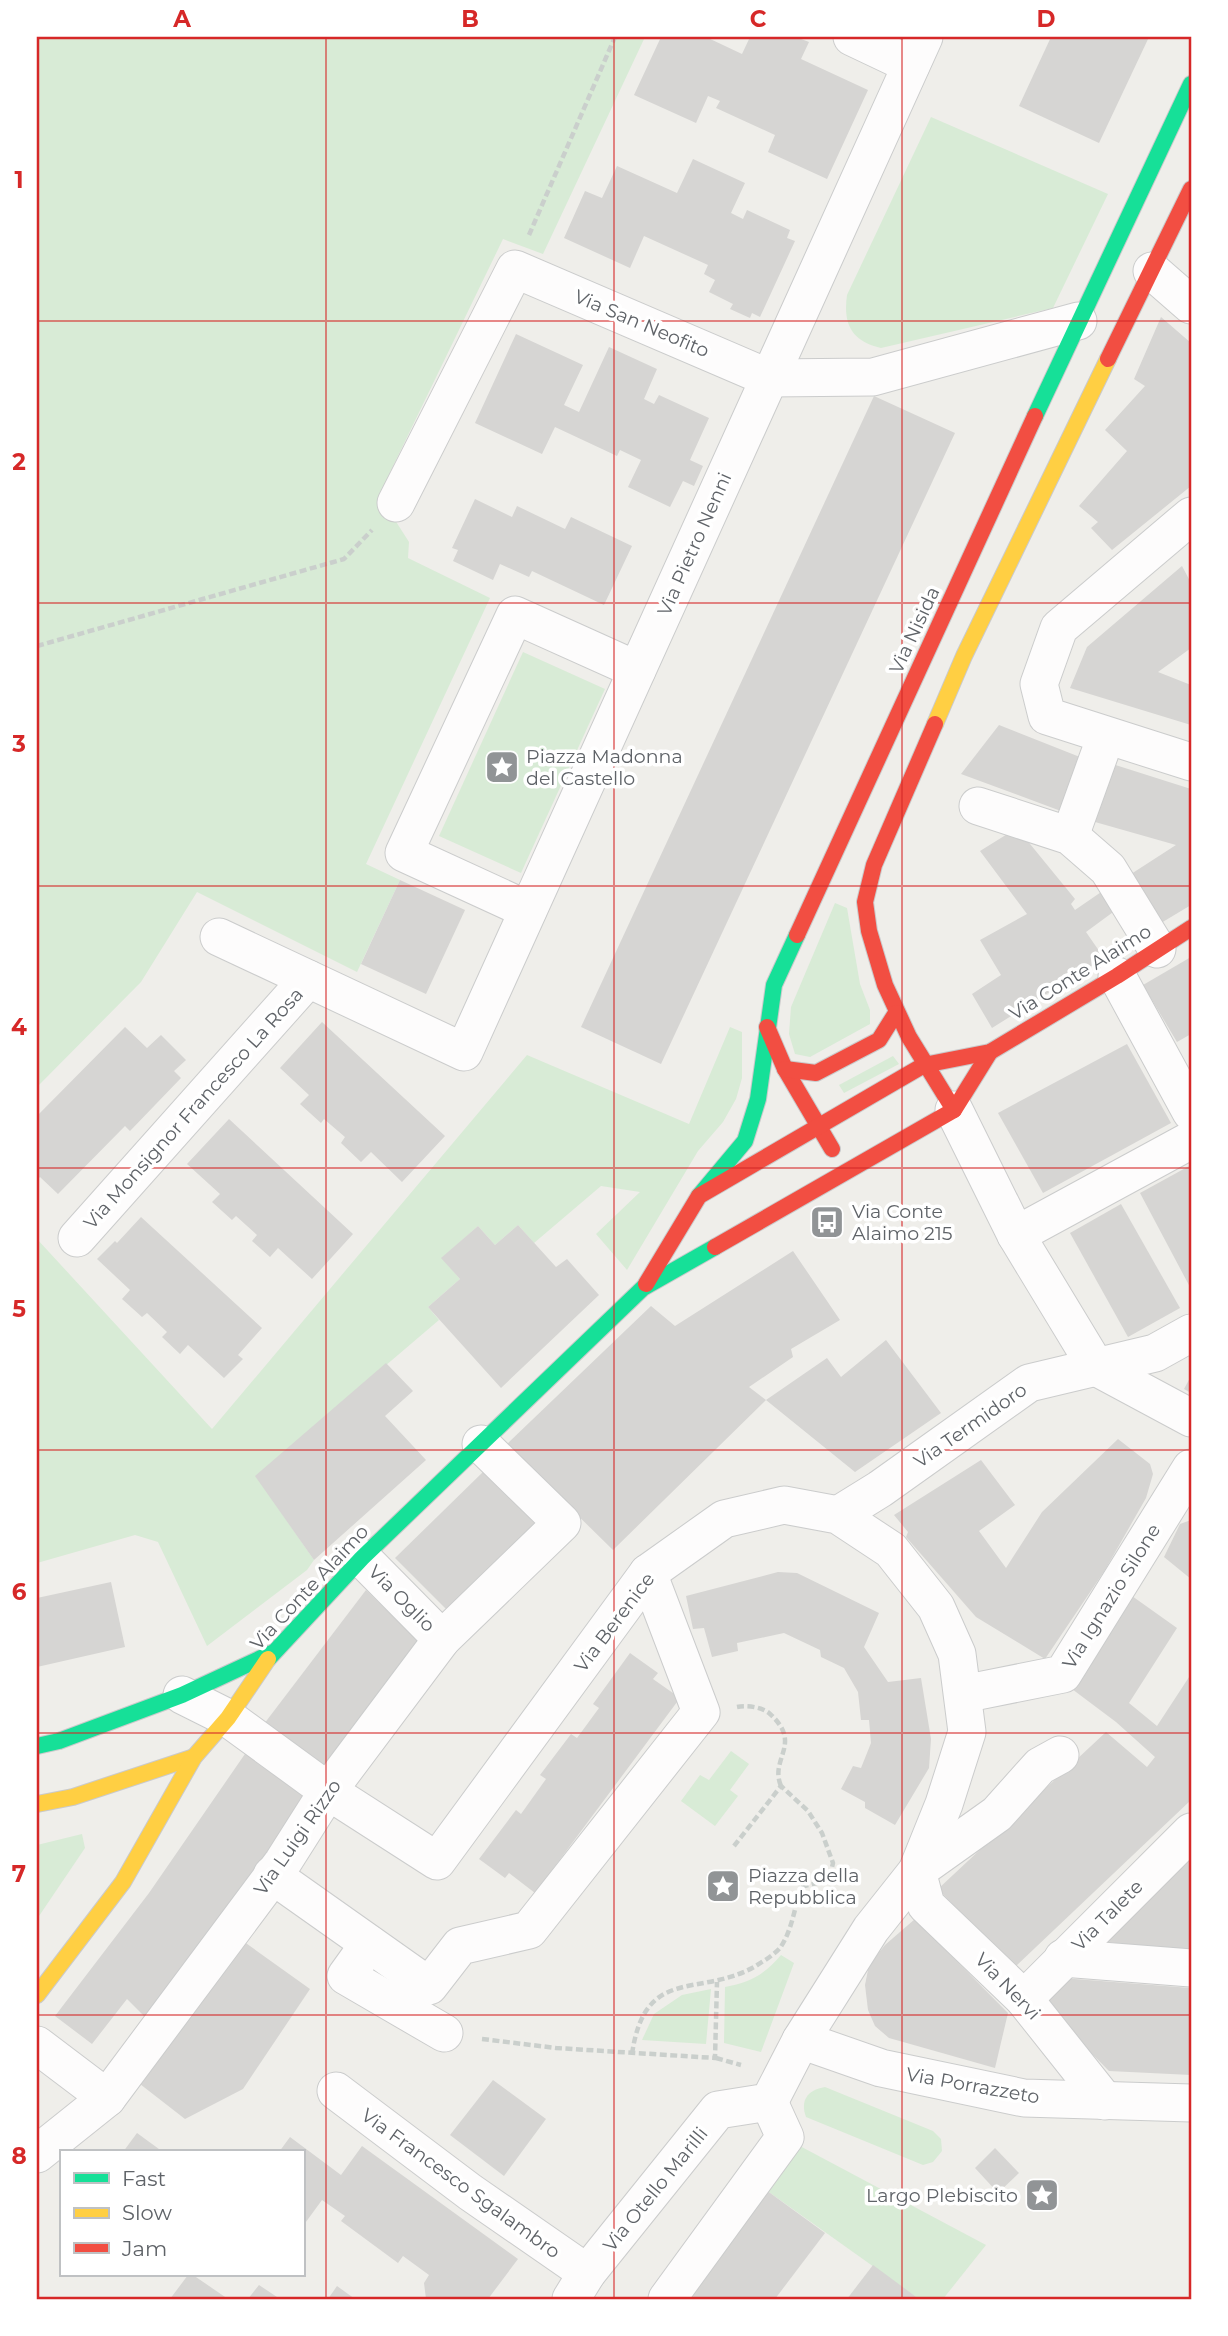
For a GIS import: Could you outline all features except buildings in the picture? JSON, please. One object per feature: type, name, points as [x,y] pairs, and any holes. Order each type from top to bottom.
[{"type":"main road","name":"Via Nisida","points":[[643,1288],[699,1196],[745,1141],[758,1098],[774,985],[1191,84]]},
{"type":"main road","points":[[954,1110],[924,1065],[896,1013],[878,968],[865,900],[874,865],[964,656],[1177,285],[1191,189]]},
{"type":"main road","name":"Via Conte Alaimo","points":[[990,1052],[1191,928]]},
{"type":"main road","points":[[785,1069],[816,1073],[879,1040],[896,1013]]},
{"type":"main road","points":[[767,1027],[785,1069],[845,1171]]},
{"type":"main road","points":[[699,1196],[924,1065],[990,1052]]},
{"type":"main road","points":[[643,1288],[954,1110],[990,1052]]},
{"type":"main road","name":"Via Conte Alaimo","points":[[37,1995],[122,1882],[194,1757],[228,1718],[273,1652],[362,1558],[643,1288]]},
{"type":"main road","points":[[37,1746],[59,1741],[182,1695],[273,1652]]},
{"type":"main road","points":[[37,1804],[73,1797],[194,1757]]},
{"type":"street","points":[[852,37],[918,51]]},
{"type":"street","name":"Via Pietro Nenni","points":[[308,979],[464,1052],[918,51]]},
{"type":"street","name":"Via San Neofito","points":[[515,269],[769,378]]},
{"type":"street","points":[[396,503],[515,269]]},
{"type":"street","points":[[769,378],[873,377],[1079,321]]},
{"type":"street","points":[[1186,534],[1059,628],[1039,684],[1047,716],[1191,762]]},
{"type":"street","points":[[528,910],[404,853],[515,615],[637,670]]},
{"type":"street","points":[[1070,836],[1106,736]]},
{"type":"street","points":[[978,806],[1070,836],[1108,869],[1157,949]]},
{"type":"street","points":[[219,937],[308,979]]},
{"type":"street","points":[[1117,976],[1191,1112]]},
{"type":"street","name":"Via Monsignor Francesco La Rosa","points":[[77,1238],[308,979]]},
{"type":"street","points":[[954,1110],[1016,1235],[1096,1367],[1191,1418]]},
{"type":"street","points":[[1016,1235],[1191,1140]]},
{"type":"street","name":"Via Termidoro","points":[[838,1515],[880,1489],[1029,1383],[1155,1353],[1191,1334]]},
{"type":"street","name":"Via Luigi Rizzo","points":[[37,2154],[107,2098],[283,1862],[328,1791],[442,1639],[562,1523],[481,1444]]},
{"type":"street","name":"Via Ignazio Silone","points":[[963,1694],[1063,1674],[1191,1468]]},
{"type":"street","name":"Via Berenice","points":[[328,1791],[437,1861],[649,1573],[724,1519],[785,1505],[838,1515],[891,1550],[936,1606],[957,1654],[967,1732],[944,1804],[917,1871],[871,1929],[801,2040]]},
{"type":"street","name":"Via Oglio","points":[[362,1558],[442,1639]]},
{"type":"street","points":[[272,1875],[429,1986],[460,1946],[529,1930],[701,1712],[649,1573]]},
{"type":"street","points":[[182,1695],[228,1718],[328,1791]]},
{"type":"street","points":[[917,1871],[997,1814],[1040,1766],[1060,1755]]},
{"type":"street","name":"Via Talete","points":[[1024,1998],[1191,1832]]},
{"type":"street","name":"Via Nervi","points":[[917,1871],[926,1905],[1024,1998],[1105,2101]]},
{"type":"street","points":[[369,1944],[346,1976],[444,2033]]},
{"type":"street","points":[[1063,1958],[1191,1968]]},
{"type":"street","points":[[667,2299],[785,2137],[769,2102],[801,2040]]},
{"type":"street","name":"Via Porrazzeto","points":[[801,2040],[881,2068],[1024,2098],[1191,2103]]},
{"type":"street","points":[[37,2045],[107,2098]]},
{"type":"street","name":"Via Francesco Sgalambro","points":[[336,2091],[470,2192],[579,2286]]},
{"type":"street","name":"Via Otello Marilli","points":[[579,2286],[718,2110],[769,2102]]},
{"type":"path","points":[[515,269],[615,37]]},
{"type":"path","points":[[37,646],[344,559],[396,503]]},
{"type":"path","points":[[632,2054],[636,2031],[647,2009],[670,1989],[717,1982],[740,1975],[780,1948],[801,1887],[830,1880],[833,1863],[822,1833],[807,1811],[781,1786],[778,1779],[786,1738],[781,1724],[764,1709],[753,1707],[701,1712]]},
{"type":"path","points":[[734,1846],[781,1786]]},
{"type":"path","points":[[444,2033],[525,2045],[715,2058],[717,1982]]},
{"type":"green space","points":[[37,37],[645,37],[543,254],[503,239],[379,495],[409,542],[408,558],[490,598],[366,864],[400,880],[357,972],[197,892],[141,982],[37,1087]]},
{"type":"green space","points":[[931,117],[1108,194],[1053,308],[881,348],[862,341],[851,330],[846,315],[847,295]]},
{"type":"green space","points":[[523,652],[605,689],[521,873],[439,836]]},
{"type":"green space","points":[[835,903],[847,908],[860,984],[870,1010],[870,1024],[810,1057],[795,1054],[789,1034],[791,1007]]},
{"type":"green space","points":[[730,1027],[742,1032],[742,1078],[736,1099],[723,1122],[698,1151],[627,1270],[596,1234],[640,1192],[601,1186],[534,1243],[518,1225],[495,1245],[478,1226],[442,1258],[460,1279],[428,1307],[439,1320],[256,1476],[314,1560],[307,1570],[207,1646],[158,1542],[135,1535],[37,1563],[37,1239],[212,1429],[527,1055],[689,1124]]},
{"type":"green space","points":[[893,1056],[899,1064],[844,1093],[839,1085]]},
{"type":"green space","points":[[731,1751],[749,1764],[730,1790],[738,1796],[715,1826],[681,1801],[700,1775],[709,1780]]},
{"type":"green space","points":[[82,1834],[85,1848],[37,1919],[37,1845]]},
{"type":"green space","points":[[781,1955],[794,1963],[761,2052],[724,2043],[725,1987],[756,1977]]},
{"type":"green space","points":[[711,1989],[706,2044],[642,2040],[654,2014],[682,1995]]},
{"type":"green space","points":[[825,2087],[933,2131],[941,2139],[942,2151],[933,2162],[923,2165],[806,2117],[806,2097]]},
{"type":"green space","points":[[798,2145],[986,2245],[943,2299],[919,2299],[766,2190]]},
{"type":"traffic: fast","points":[[1035,416],[1191,84]]},
{"type":"traffic: fast","points":[[699,1196],[745,1141],[758,1099],[774,985],[797,935]]},
{"type":"traffic: fast","points":[[268,1659],[362,1558],[643,1288],[715,1247]]},
{"type":"traffic: fast","points":[[37,1746],[59,1741],[182,1695],[272,1653]]},
{"type":"traffic: slow","points":[[935,724],[964,656],[1108,359]]},
{"type":"traffic: slow","points":[[37,1995],[123,1882],[194,1757],[228,1718],[268,1659]]},
{"type":"traffic: slow","points":[[37,1804],[73,1797],[194,1757]]},
{"type":"traffic: jam","points":[[1108,359],[1191,189]]},
{"type":"traffic: jam","points":[[797,935],[1035,416]]},
{"type":"traffic: jam","points":[[935,724],[874,865],[865,902],[869,931],[885,985],[909,1037],[954,1110]]},
{"type":"traffic: jam","points":[[646,1284],[699,1196],[924,1065],[990,1052],[1191,928]]},
{"type":"traffic: jam","points":[[785,1069],[816,1073],[879,1040],[896,1013]]},
{"type":"traffic: jam","points":[[767,1027],[785,1069],[832,1149]]},
{"type":"traffic: jam","points":[[715,1247],[954,1110],[990,1052]]},
{"type":"place","name":"Piazza Madonna del Castello","points":[[502,767]]},
{"type":"place","name":"Via Conte Alaimo 215","points":[[827,1222]]},
{"type":"place","name":"Piazza della Repubblica","points":[[723,1886]]},
{"type":"place","name":"Largo Plebiscito","points":[[1042,2195]]}]
